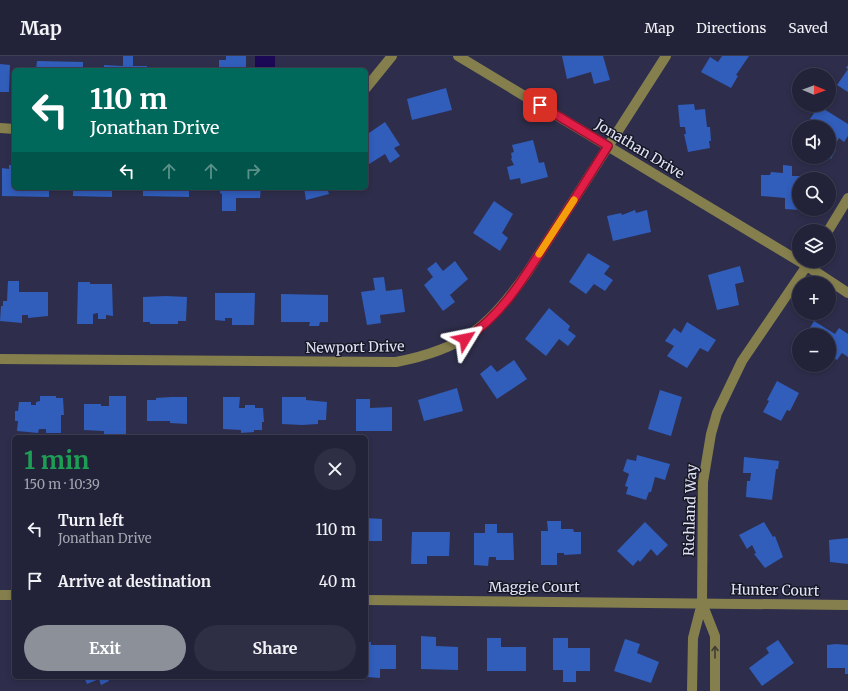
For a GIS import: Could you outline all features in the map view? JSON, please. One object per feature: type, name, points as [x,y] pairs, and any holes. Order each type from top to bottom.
[{"type":"street","points":[[368,86],[392,56]]},
{"type":"street","name":"Jonathan Drive","points":[[458,56],[792,255]]},
{"type":"street","name":"Newport Drive","points":[[0,359],[396,362],[431,354],[465,339],[477,331],[498,311],[528,273],[666,56]]},
{"type":"street","points":[[0,128],[12,128]]},
{"type":"street","points":[[832,224],[848,198]]},
{"type":"street","name":"Richland Way","points":[[692,691],[693,638],[702,603],[703,482],[711,434],[717,413],[742,361],[805,268]]},
{"type":"street","name":"Jonathan Drive","points":[[814,268],[848,293]]},
{"type":"street","points":[[0,595],[12,595]]},
{"type":"street","name":"Maggie Court","points":[[368,600],[702,603]]},
{"type":"street","points":[[702,603],[715,636],[715,691]]},
{"type":"street","name":"Hunter Court","points":[[702,603],[848,605]]},
{"type":"shaded area","points":[[255,56],[275,56],[275,68],[255,68]]},
{"type":"building","points":[[123,56],[133,56],[133,66],[147,66],[147,68],[104,68],[104,65],[123,66]]},
{"type":"building","points":[[226,56],[246,56],[246,68],[219,68],[219,60],[226,60]]},
{"type":"building","points":[[562,56],[603,56],[610,80],[594,84],[591,72],[567,79]]},
{"type":"building","points":[[722,56],[749,56],[736,75],[738,76],[731,88],[701,72],[710,57],[718,62]]},
{"type":"building","points":[[37,61],[83,62],[83,68],[36,68]]},
{"type":"building","points":[[0,64],[10,65],[9,92],[0,92]]},
{"type":"building","points":[[848,69],[848,92],[837,85]]},
{"type":"building","points":[[446,88],[452,110],[412,120],[407,99]]},
{"type":"building","points":[[694,104],[695,110],[705,109],[707,127],[710,127],[711,141],[709,141],[710,148],[688,152],[684,134],[686,134],[685,127],[680,127],[678,105]]},
{"type":"building","points":[[815,112],[829,112],[848,124],[848,136],[844,142],[839,138],[836,143],[836,120],[810,119]]},
{"type":"building","points":[[385,122],[400,145],[394,148],[400,156],[390,163],[385,154],[368,165],[368,134]]},
{"type":"building","points":[[533,140],[539,163],[544,162],[548,177],[521,184],[520,178],[510,180],[507,167],[514,165],[511,159],[511,153],[514,152],[512,145]]},
{"type":"building","points":[[9,165],[12,165],[12,190],[49,190],[49,197],[2,196],[2,168],[9,169]]},
{"type":"building","points":[[783,165],[792,166],[792,210],[785,209],[785,198],[761,196],[761,175],[770,175],[771,172],[783,173]]},
{"type":"building","points":[[73,190],[112,190],[112,197],[73,196]]},
{"type":"building","points":[[143,190],[189,190],[189,197],[143,196]]},
{"type":"building","points":[[220,190],[261,190],[260,198],[236,198],[236,211],[222,211],[222,194],[220,193]]},
{"type":"building","points":[[304,190],[328,190],[329,194],[306,200]]},
{"type":"building","points":[[494,201],[513,214],[502,233],[508,238],[500,251],[473,233]]},
{"type":"building","points":[[635,210],[636,213],[647,210],[651,232],[613,241],[607,216],[621,213],[622,215]]},
{"type":"building","points":[[588,253],[610,266],[604,274],[613,280],[605,291],[594,284],[586,294],[569,282]]},
{"type":"building","points":[[455,261],[468,279],[450,295],[455,302],[443,311],[424,285],[433,277],[427,269],[436,262],[443,271]]},
{"type":"building","points":[[740,266],[744,282],[735,284],[739,305],[717,310],[708,275]]},
{"type":"building","points":[[384,277],[386,291],[402,289],[405,312],[380,315],[381,323],[367,325],[361,292],[375,290],[373,278]]},
{"type":"building","points":[[8,281],[19,281],[19,292],[48,292],[48,316],[28,318],[28,315],[22,315],[22,323],[0,321],[1,306],[3,306],[3,301],[7,301]]},
{"type":"building","points":[[78,282],[90,282],[90,284],[112,284],[113,316],[106,315],[106,319],[98,319],[98,313],[93,314],[93,324],[77,324]]},
{"type":"building","points":[[215,293],[255,293],[254,325],[232,325],[232,318],[225,318],[225,321],[215,320]]},
{"type":"building","points":[[281,294],[328,295],[328,322],[320,322],[319,326],[309,326],[310,322],[281,322]]},
{"type":"building","points":[[143,297],[187,297],[186,321],[178,321],[178,324],[150,324],[150,322],[143,322]]},
{"type":"building","points":[[549,308],[570,326],[568,330],[576,336],[568,346],[559,339],[546,356],[525,339]]},
{"type":"building","points":[[814,321],[825,328],[810,328]]},
{"type":"building","points":[[687,322],[716,340],[708,352],[700,348],[687,368],[667,356],[674,346],[665,341],[674,328],[681,333]]},
{"type":"building","points":[[839,328],[848,334],[848,357],[842,353],[837,360],[836,332]]},
{"type":"building","points":[[514,360],[527,379],[497,399],[480,374],[491,365],[497,372]]},
{"type":"building","points":[[777,381],[799,393],[790,411],[787,410],[781,421],[763,412],[769,401],[767,400]]},
{"type":"building","points":[[457,388],[463,411],[424,421],[418,400]]},
{"type":"building","points":[[660,390],[682,397],[671,436],[648,429]]},
{"type":"building","points":[[40,396],[56,396],[56,398],[63,398],[64,415],[61,415],[61,433],[46,433],[46,429],[39,429],[38,433],[17,431],[18,421],[15,421],[15,411],[18,411],[19,402],[31,402],[31,405],[36,405],[36,402],[40,401]]},
{"type":"building","points":[[109,396],[126,396],[126,435],[104,435],[104,431],[84,430],[84,404],[101,404],[101,406],[109,406]]},
{"type":"building","points":[[187,397],[187,424],[170,423],[170,421],[147,421],[147,400]]},
{"type":"building","points":[[223,397],[240,397],[239,408],[245,408],[245,405],[255,405],[255,408],[263,408],[264,422],[262,422],[262,430],[241,433],[241,430],[223,429]]},
{"type":"building","points":[[282,397],[306,397],[306,400],[327,402],[326,420],[318,420],[318,424],[282,424]]},
{"type":"building","points":[[356,399],[370,399],[370,408],[392,407],[392,431],[356,431]]},
{"type":"building","points":[[637,455],[670,464],[665,480],[655,477],[651,492],[649,492],[646,500],[626,494],[628,487],[625,486],[629,474],[623,471],[627,459],[636,461]]},
{"type":"building","points":[[744,457],[779,461],[778,469],[776,469],[772,500],[746,497],[747,481],[750,481],[751,473],[743,473]]},
{"type":"building","points":[[368,518],[382,519],[382,541],[368,541]]},
{"type":"building","points":[[547,521],[561,521],[561,529],[573,529],[574,532],[581,532],[581,554],[564,555],[564,553],[557,553],[557,565],[541,565],[541,531],[548,531]]},
{"type":"building","points":[[645,522],[668,545],[657,556],[651,549],[640,562],[638,560],[633,566],[617,551]]},
{"type":"building","points":[[764,522],[773,537],[775,536],[783,557],[765,568],[754,554],[756,553],[752,545],[747,549],[739,535]]},
{"type":"building","points":[[485,524],[497,524],[497,533],[513,533],[514,560],[496,560],[496,557],[489,557],[488,566],[474,565],[474,533],[485,533]]},
{"type":"building","points":[[412,532],[450,532],[449,556],[427,556],[427,564],[411,564]]},
{"type":"building","points":[[848,538],[848,564],[830,562],[829,540]]},
{"type":"building","points":[[421,636],[436,637],[436,646],[458,647],[458,670],[421,669]]},
{"type":"building","points":[[487,638],[501,638],[501,647],[526,647],[526,671],[487,671]]},
{"type":"building","points":[[553,638],[568,638],[568,648],[590,648],[590,671],[576,671],[576,682],[563,682],[563,670],[553,670]]},
{"type":"building","points":[[625,639],[640,644],[637,653],[659,662],[651,683],[614,671]]},
{"type":"building","points":[[778,640],[794,663],[762,686],[749,668],[769,653],[766,648]]},
{"type":"building","points":[[368,642],[371,642],[371,645],[396,645],[396,669],[380,669],[380,678],[368,677]]},
{"type":"building","points":[[827,645],[848,645],[848,674],[845,674],[845,668],[827,668]]},
{"type":"building","points":[[85,679],[99,679],[87,684]]},
{"type":"building","points":[[99,679],[108,679],[109,681],[101,685]]},
{"type":"slow traffic","points":[[539,254],[574,200]]},
{"type":"route","points":[[465,339],[477,331],[498,311],[528,273],[608,146],[540,105]]}]
